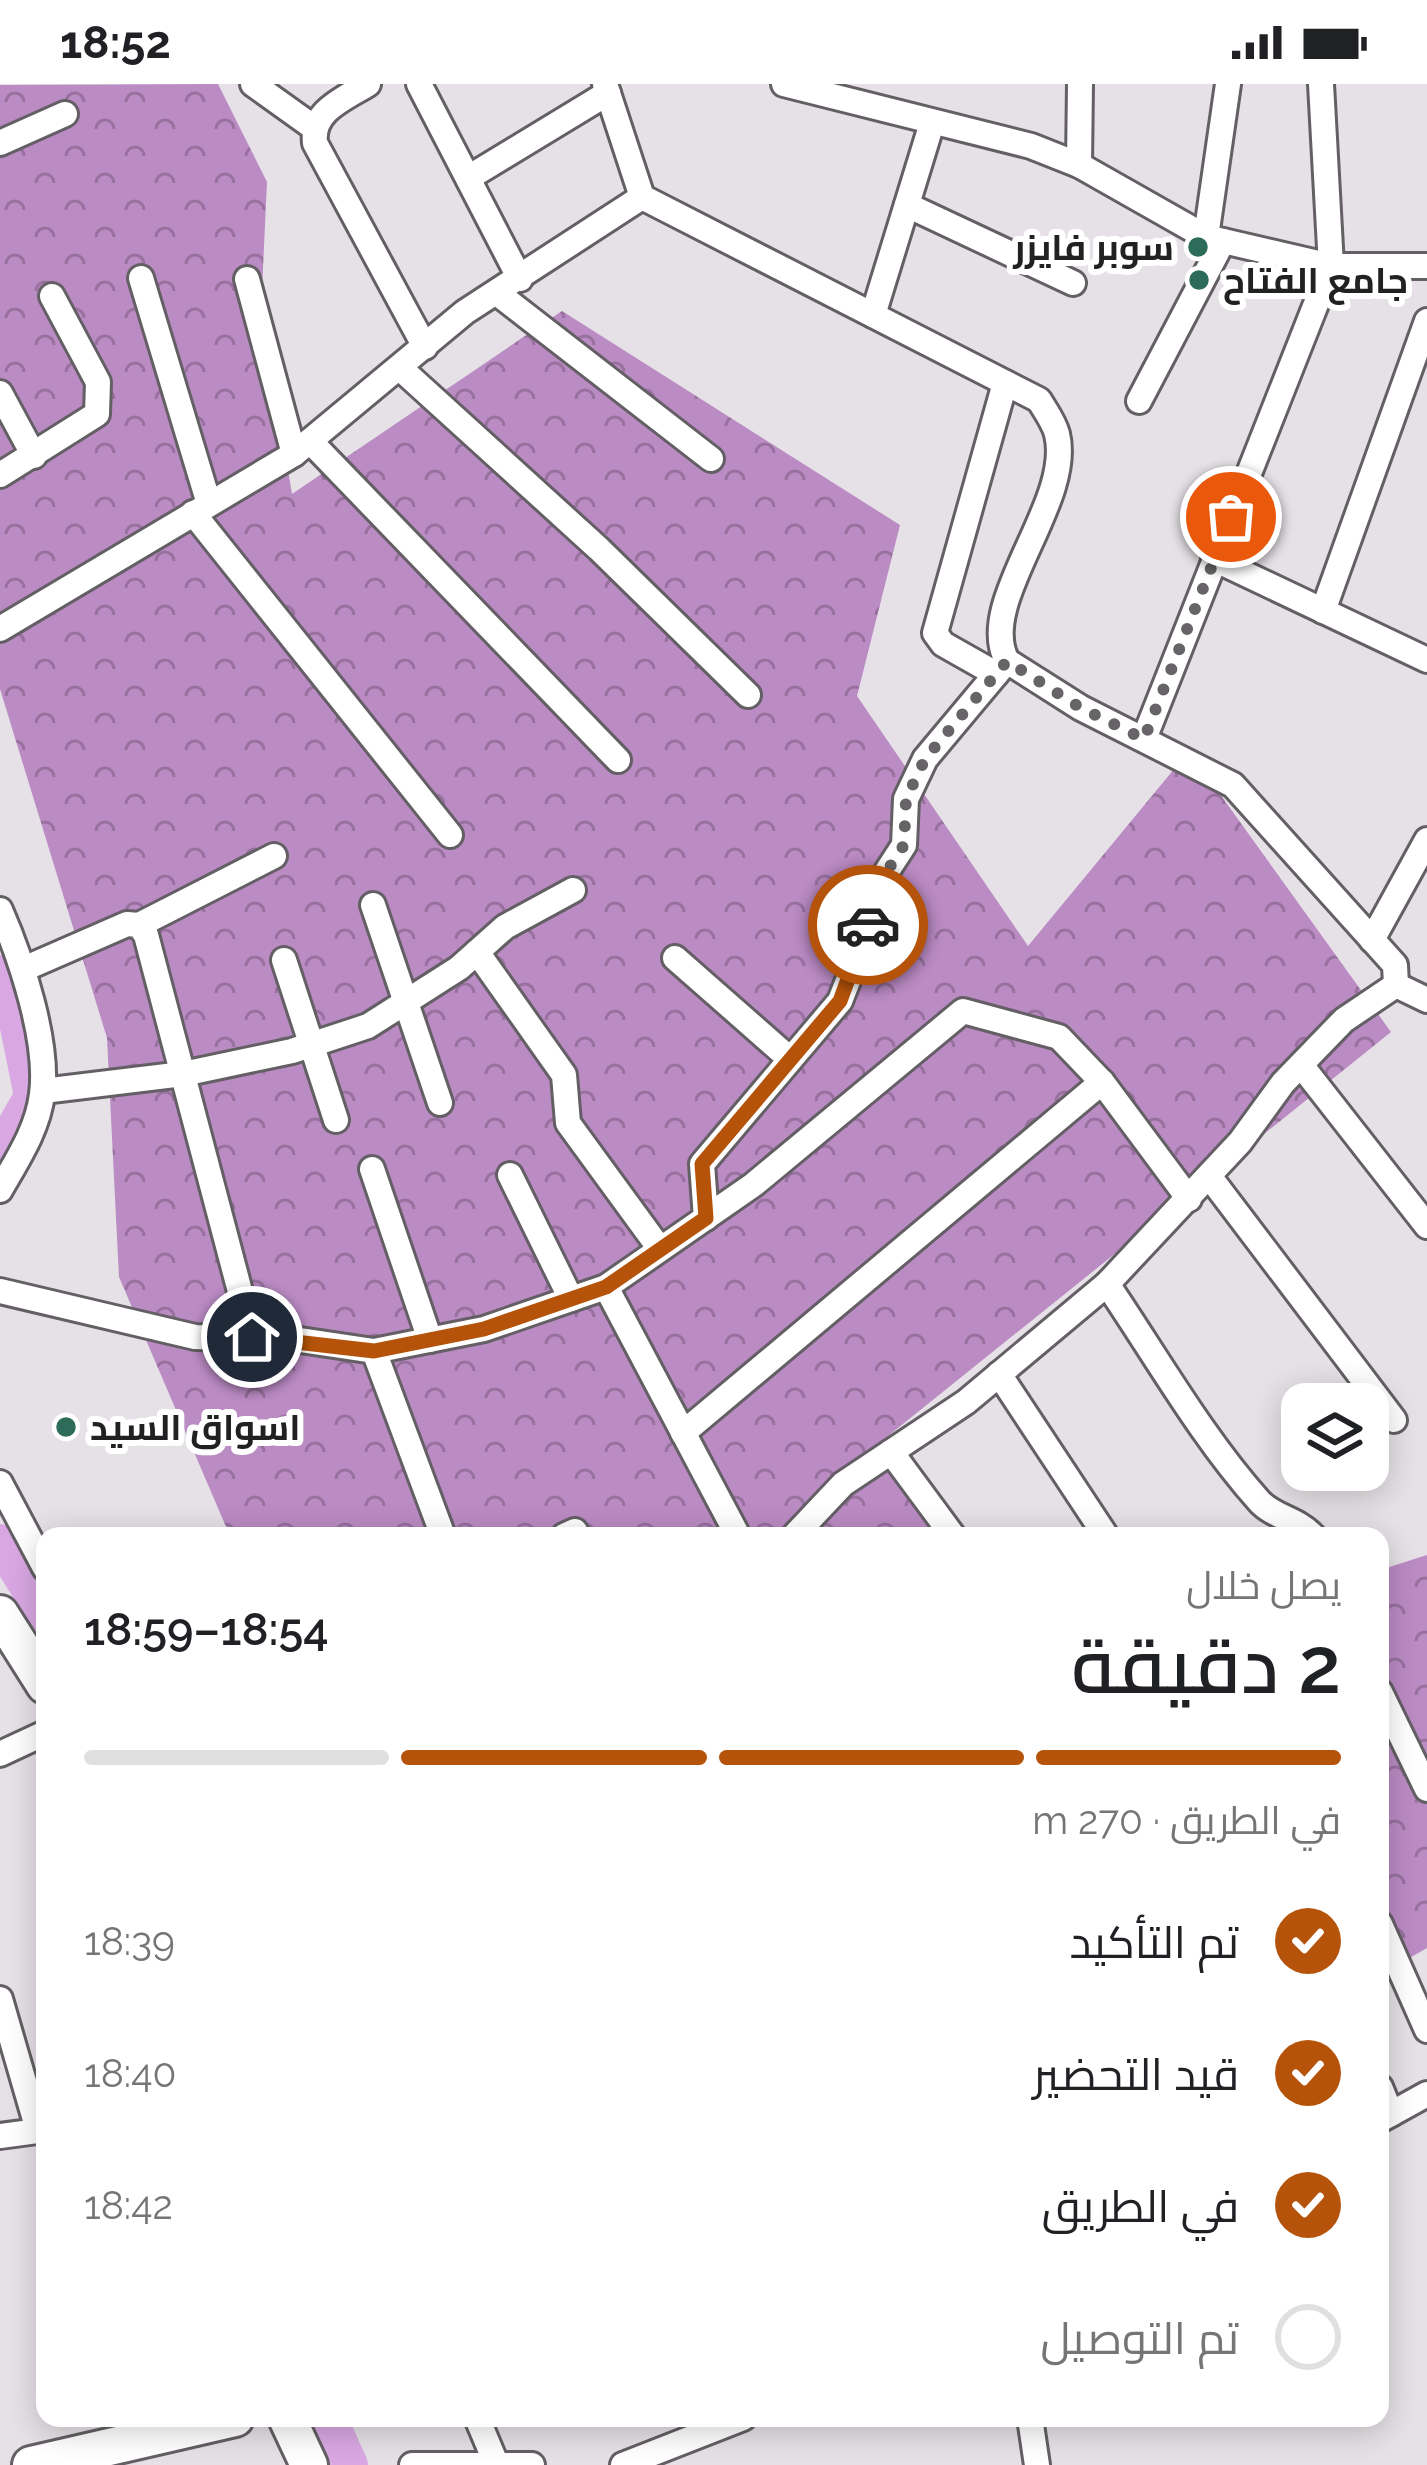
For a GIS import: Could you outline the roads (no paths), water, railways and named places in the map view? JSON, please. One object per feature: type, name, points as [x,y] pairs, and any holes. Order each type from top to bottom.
[{"type":"street","points":[[253,84],[313,127]]},
{"type":"street","points":[[368,84],[320,115],[313,127],[315,142],[425,347]]},
{"type":"street","points":[[419,84],[520,279]]},
{"type":"street","points":[[784,84],[1031,146],[1079,165],[1214,239],[1331,266],[1427,266]]},
{"type":"street","points":[[1079,165],[1080,84]]},
{"type":"street","points":[[1139,400],[1214,239],[1228,84]]},
{"type":"street","points":[[1144,739],[1331,266],[1321,84]]},
{"type":"street","points":[[468,178],[607,89],[642,197],[1040,400],[1057,432],[1059,468],[998,631],[1002,667],[925,759],[906,799],[904,845],[876,888],[866,935],[840,1001],[702,1164],[706,1218]]},
{"type":"street","points":[[0,142],[65,114]]},
{"type":"street","points":[[873,314],[932,123]]},
{"type":"street","points":[[0,629],[302,447],[497,292],[642,197]]},
{"type":"street","points":[[907,205],[1073,283]]},
{"type":"street","points":[[141,278],[201,508],[450,835]]},
{"type":"street","points":[[247,279],[302,447],[618,760]]},
{"type":"street","points":[[497,292],[711,459]]},
{"type":"street","points":[[0,475],[97,414],[98,382],[52,296]]},
{"type":"street","points":[[1322,610],[1427,320]]},
{"type":"street","points":[[400,369],[599,549],[748,695]]},
{"type":"street","points":[[1005,383],[935,633],[943,644],[1002,667],[1234,785],[1395,965],[1396,985]]},
{"type":"street","points":[[0,393],[34,456]]},
{"type":"street","points":[[1214,559],[1427,660]]},
{"type":"street","points":[[1372,940],[1427,840]]},
{"type":"street","points":[[26,968],[127,924],[139,925],[274,856]]},
{"type":"street","points":[[43,1091],[183,1074],[310,1045],[368,1026],[477,952],[505,927],[573,890]]},
{"type":"street","points":[[373,905],[440,1103]]},
{"type":"street","points":[[0,910],[26,968],[43,1091],[34,1128],[0,1190]]},
{"type":"street","points":[[139,925],[252,1337]]},
{"type":"street","points":[[477,952],[564,1075],[568,1124],[660,1249]]},
{"type":"street","points":[[676,958],[790,1059]]},
{"type":"street","points":[[284,960],[336,1120]]},
{"type":"street","points":[[1396,985],[1427,1000]]},
{"type":"street","points":[[802,1527],[843,1484],[999,1375],[1107,1284],[1209,1177],[1344,1020],[1396,985]]},
{"type":"street","points":[[0,1291],[195,1337],[252,1337],[374,1351],[484,1329],[606,1287],[706,1218],[963,1011],[982,1012],[1002,1025],[1046,1030],[1102,1082],[1189,1199]]},
{"type":"street","points":[[1301,1065],[1427,1226]]},
{"type":"street","points":[[683,1433],[1102,1082]]},
{"type":"street","points":[[372,1168],[430,1340]]},
{"type":"street","points":[[510,1175],[571,1299]]},
{"type":"street","points":[[1209,1177],[1394,1420]]},
{"type":"street","points":[[1107,1284],[1238,1476],[1264,1507],[1303,1527]]},
{"type":"street","points":[[606,1287],[733,1527]]},
{"type":"street","points":[[374,1351],[440,1527]]},
{"type":"street","points":[[999,1375],[1100,1527]]},
{"type":"street","points":[[891,1452],[946,1527]]},
{"type":"street","points":[[0,1483],[36,1551]]},
{"type":"street","points":[[0,1614],[36,1671]]},
{"type":"street","points":[[1389,1711],[1427,1789]]},
{"type":"street","points":[[0,1754],[36,1736]]},
{"type":"street","points":[[1389,1944],[1427,2030]]},
{"type":"street","points":[[0,1999],[36,2111]]},
{"type":"street","points":[[1389,2115],[1427,2094]]},
{"type":"street","points":[[0,2137],[36,2131]]},
{"type":"street","points":[[31,2465],[196,2427]]},
{"type":"street","points":[[291,2427],[309,2465]]},
{"type":"street","points":[[481,2427],[494,2461]]},
{"type":"street","points":[[622,2465],[720,2427]]},
{"type":"street","points":[[1031,2427],[1037,2465]]},
{"type":"street","points":[[412,2465],[494,2461],[532,2465]]},
{"type":"waterway","points":[[0,973],[15,1012],[32,1096],[0,1153]]},
{"type":"waterway","points":[[0,1542],[36,1600]]},
{"type":"waterway","points":[[333,2427],[350,2465]]},
{"type":"place","name":"سوبر فايزر","points":[[1198,247]]},
{"type":"place","name":"جامع الفتاح","points":[[1199,280]]},
{"type":"place","name":"اسواق السيد","points":[[66,1427]]}]
